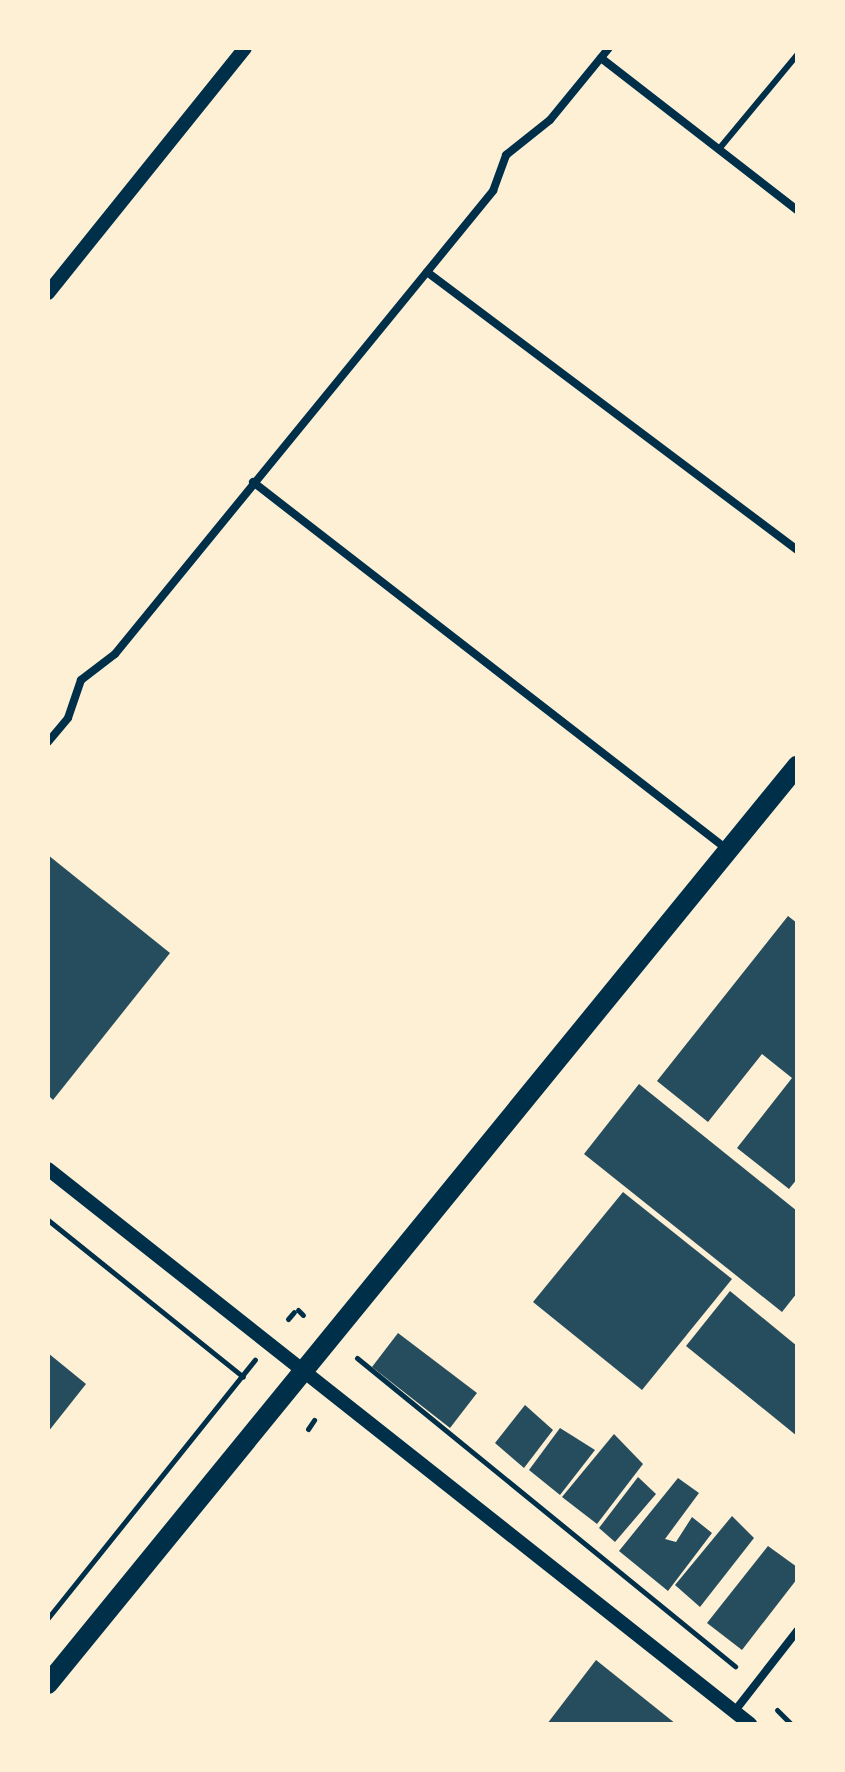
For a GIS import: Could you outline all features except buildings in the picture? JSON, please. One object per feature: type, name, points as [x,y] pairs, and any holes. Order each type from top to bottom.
[{"type":"main road","points":[[48,1684],[797,766]]},
{"type":"street","points":[[48,293],[245,48]]},
{"type":"street","points":[[48,742],[68,718],[81,680],[115,654],[493,191],[506,155],[550,120],[609,48]]},
{"type":"street","points":[[601,58],[797,210]]},
{"type":"street","points":[[427,272],[797,550]]},
{"type":"street","points":[[253,482],[728,851]]},
{"type":"street","points":[[48,1169],[750,1724]]},
{"type":"street","points":[[734,1712],[797,1631]]},
{"type":"lane","points":[[719,149],[797,55]]},
{"type":"path","points":[[48,1220],[243,1377]]},
{"type":"path","points":[[288,1319],[298,1312]]},
{"type":"path","points":[[357,1358],[735,1666]]},
{"type":"path","points":[[357,1371],[363,1363]]},
{"type":"path","points":[[48,1618],[249,1367]]},
{"type":"path","points":[[308,1429],[314,1420]]},
{"type":"path","points":[[777,1710],[790,1723]]}]
